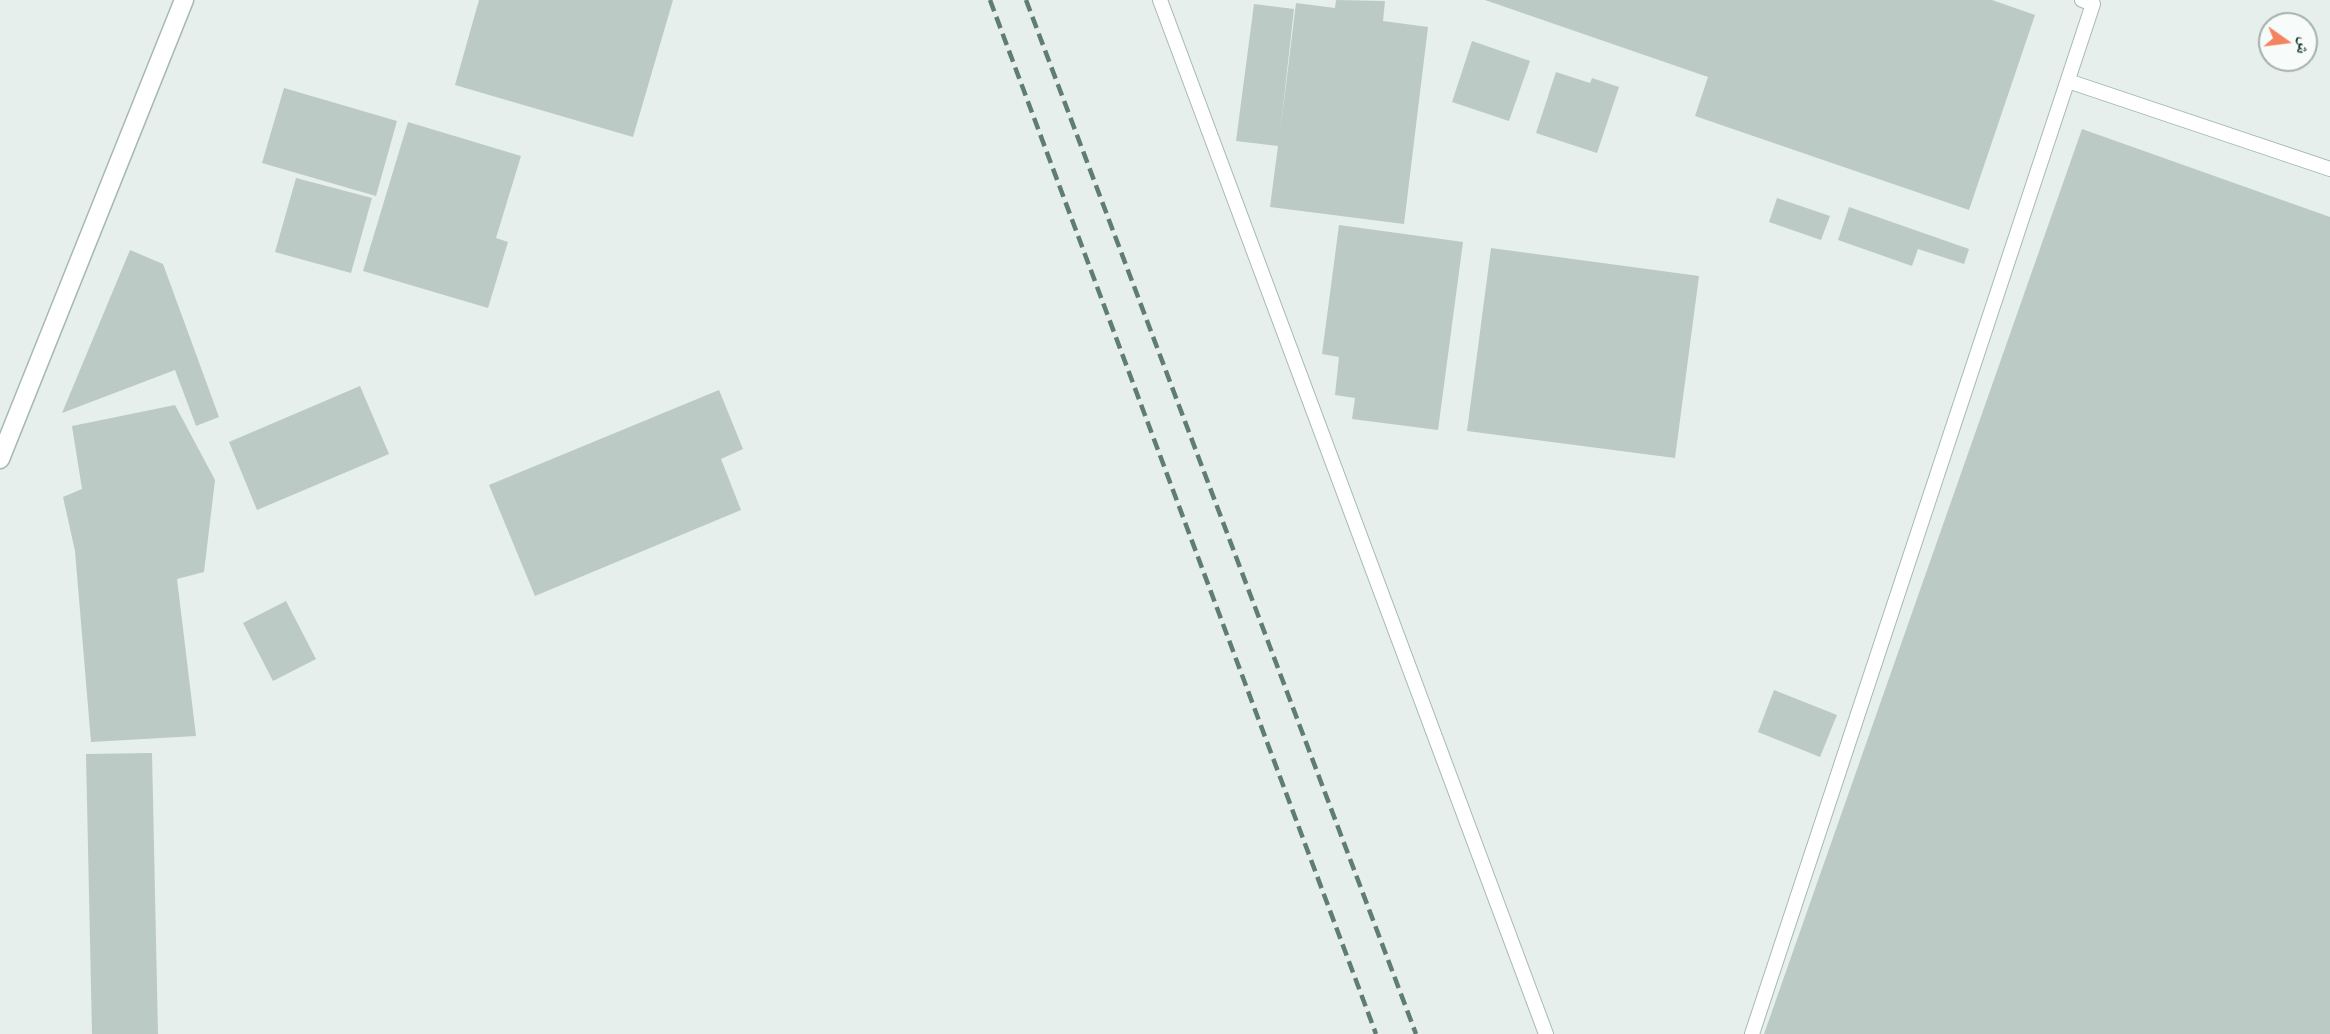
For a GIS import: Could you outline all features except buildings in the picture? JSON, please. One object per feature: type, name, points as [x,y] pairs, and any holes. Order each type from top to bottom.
[{"type":"street","points":[[0,459],[184,0]]},
{"type":"lane","points":[[1160,0],[1546,1034]]},
{"type":"lane","points":[[1752,1034],[2093,4],[2082,0]]},
{"type":"lane","points":[[2068,81],[2330,170]]},
{"type":"railway","points":[[990,0],[1376,1034]]},
{"type":"railway","points":[[1026,0],[1416,1034]]}]
